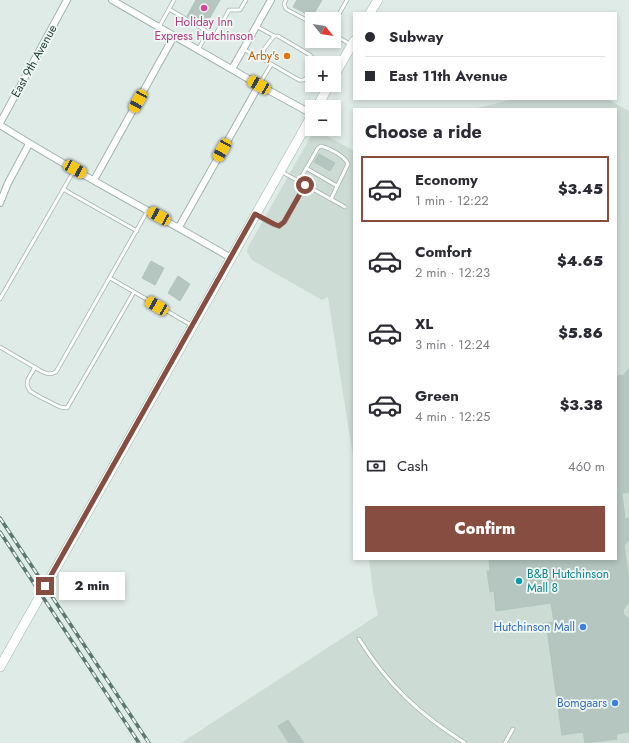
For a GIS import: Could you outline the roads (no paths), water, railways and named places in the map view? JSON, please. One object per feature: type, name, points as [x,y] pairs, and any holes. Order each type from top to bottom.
[{"type":"street","name":"East 9th Avenue","points":[[0,124],[67,0]]},
{"type":"street","points":[[112,0],[305,110]]},
{"type":"street","points":[[232,69],[271,0]]},
{"type":"street","points":[[371,12],[378,0]]},
{"type":"street","points":[[94,180],[174,36]]},
{"type":"street","points":[[341,64],[353,43]]},
{"type":"street","points":[[179,227],[259,85]]},
{"type":"street","points":[[0,124],[29,144],[179,227],[231,258]]},
{"type":"street","points":[[0,667],[305,126]]},
{"type":"street","points":[[0,203],[8,183],[29,144]]},
{"type":"lane","points":[[159,27],[174,0]]},
{"type":"lane","points":[[169,9],[208,32],[216,34],[229,10],[240,10],[246,0]]},
{"type":"lane","points":[[286,0],[284,4],[286,9],[305,19]]},
{"type":"lane","points":[[340,12],[347,0]]},
{"type":"lane","points":[[256,26],[274,36],[278,36],[311,56]]},
{"type":"lane","points":[[198,50],[208,32]]},
{"type":"lane","points":[[264,58],[264,49],[274,36]]},
{"type":"lane","points":[[341,38],[353,43]]},
{"type":"lane","points":[[243,49],[256,56],[264,58],[271,65],[302,81],[305,80]]},
{"type":"lane","points":[[259,85],[271,65]]},
{"type":"lane","points":[[299,181],[318,148],[321,146],[325,147],[347,160],[348,164],[347,169],[331,199]]},
{"type":"lane","points":[[306,168],[337,186]]},
{"type":"lane","points":[[0,299],[75,169]]},
{"type":"lane","points":[[280,171],[345,207]]},
{"type":"lane","points":[[255,214],[279,226],[284,222],[305,185]]},
{"type":"lane","points":[[63,189],[137,231]]},
{"type":"lane","points":[[0,347],[34,368],[48,374],[56,372],[148,210]]},
{"type":"lane","points":[[110,278],[192,326]]},
{"type":"lane","points":[[34,368],[28,379],[27,385],[30,391],[60,407],[67,408],[134,292]]},
{"type":"lane","points":[[359,639],[381,672],[403,696],[426,716],[465,743]]},
{"type":"lane","points":[[505,743],[513,729]]},
{"type":"railway","points":[[0,518],[149,743]]},
{"type":"railway","points":[[0,532],[139,743]]},
{"type":"place","name":"Holiday Inn Express Hutchinson","points":[[204,8]]},
{"type":"place","name":"Arby's","points":[[287,56]]},
{"type":"place","name":"B&B Hutchinson Mall 8","points":[[519,581]]},
{"type":"place","name":"Hutchinson Mall","points":[[583,627]]},
{"type":"place","name":"Bomgaars","points":[[615,703]]}]
